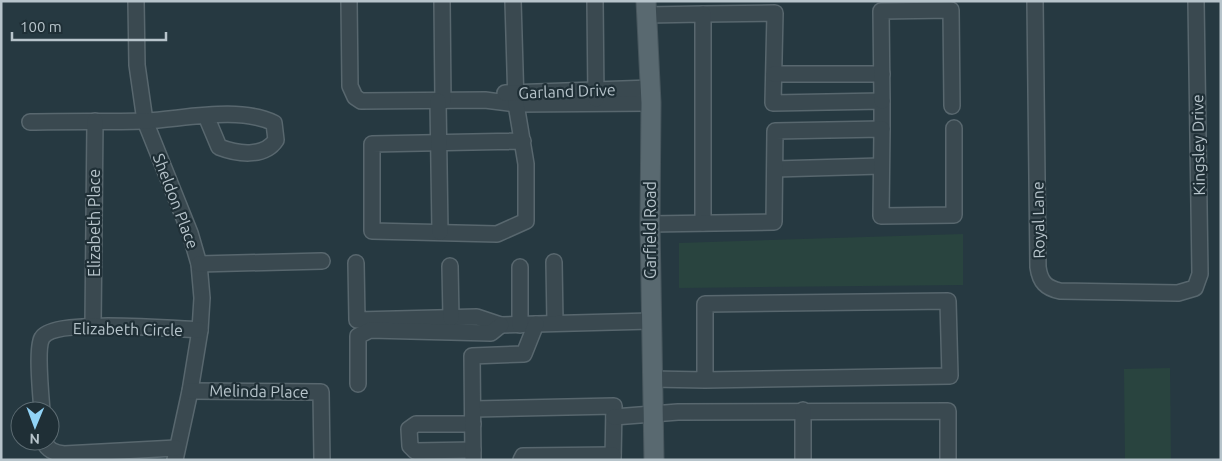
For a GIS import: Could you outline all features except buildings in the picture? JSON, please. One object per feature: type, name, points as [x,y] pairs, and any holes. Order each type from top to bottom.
[{"type":"main road","name":"Garfield Road","points":[[647,8],[651,96],[650,224],[654,460]]},
{"type":"street","name":"Sheldon Place","points":[[136,1],[137,65],[145,121],[190,233],[199,264],[202,298],[200,330],[190,391],[176,454]]},
{"type":"street","name":"Garland Drive","points":[[349,1],[350,86],[354,97],[367,102],[651,96]]},
{"type":"street","points":[[440,232],[439,142],[442,1]]},
{"type":"street","points":[[513,1],[515,98],[523,141],[526,164],[526,221],[497,234],[372,231],[372,144],[523,141]]},
{"type":"street","points":[[595,1],[596,96]]},
{"type":"street","name":"Royal Lane","points":[[1035,1],[1038,267],[1041,280],[1046,286],[1060,291],[1178,293],[1195,288]]},
{"type":"street","name":"Kingsley Drive","points":[[1195,288],[1200,264],[1196,1]]},
{"type":"street","points":[[647,8],[703,14],[775,14],[774,103],[882,101]]},
{"type":"street","points":[[952,106],[951,10],[882,11],[881,216],[954,215],[954,128]]},
{"type":"street","points":[[703,14],[703,223]]},
{"type":"street","points":[[774,74],[882,74]]},
{"type":"street","points":[[30,122],[145,121],[206,116]]},
{"type":"street","name":"Elizabeth Place","points":[[93,326],[95,121]]},
{"type":"street","points":[[650,224],[774,222],[776,132],[882,129]]},
{"type":"street","points":[[775,169],[881,166]]},
{"type":"street","points":[[199,264],[322,261]]},
{"type":"street","points":[[554,262],[554,324]]},
{"type":"street","points":[[356,263],[357,320],[476,317],[501,325],[651,321]]},
{"type":"street","points":[[450,266],[451,318]]},
{"type":"street","points":[[520,267],[520,325]]},
{"type":"street","points":[[652,379],[705,380],[950,376],[948,301],[705,304],[705,380]]},
{"type":"street","points":[[521,460],[523,456],[613,458],[614,406],[472,416],[416,424],[409,429],[410,446],[415,451],[472,455],[472,416],[472,356],[524,354],[536,324]]},
{"type":"street","points":[[358,384],[358,336],[370,330],[491,333],[501,325]]},
{"type":"street","name":"Elizabeth Circle","points":[[42,401],[41,338],[48,332],[58,329],[93,326],[200,330]]},
{"type":"street","name":"Melinda Place","points":[[190,391],[321,392],[322,460]]},
{"type":"street","points":[[614,417],[678,412],[803,410],[948,411],[948,460]]},
{"type":"street","points":[[803,410],[803,460]]},
{"type":"street","points":[[52,451],[64,454],[176,454]]},
{"type":"green space","points":[[963,234],[963,285],[679,288],[679,243]]},
{"type":"green space","points":[[1170,368],[1171,460],[1125,460],[1124,369]]}]
